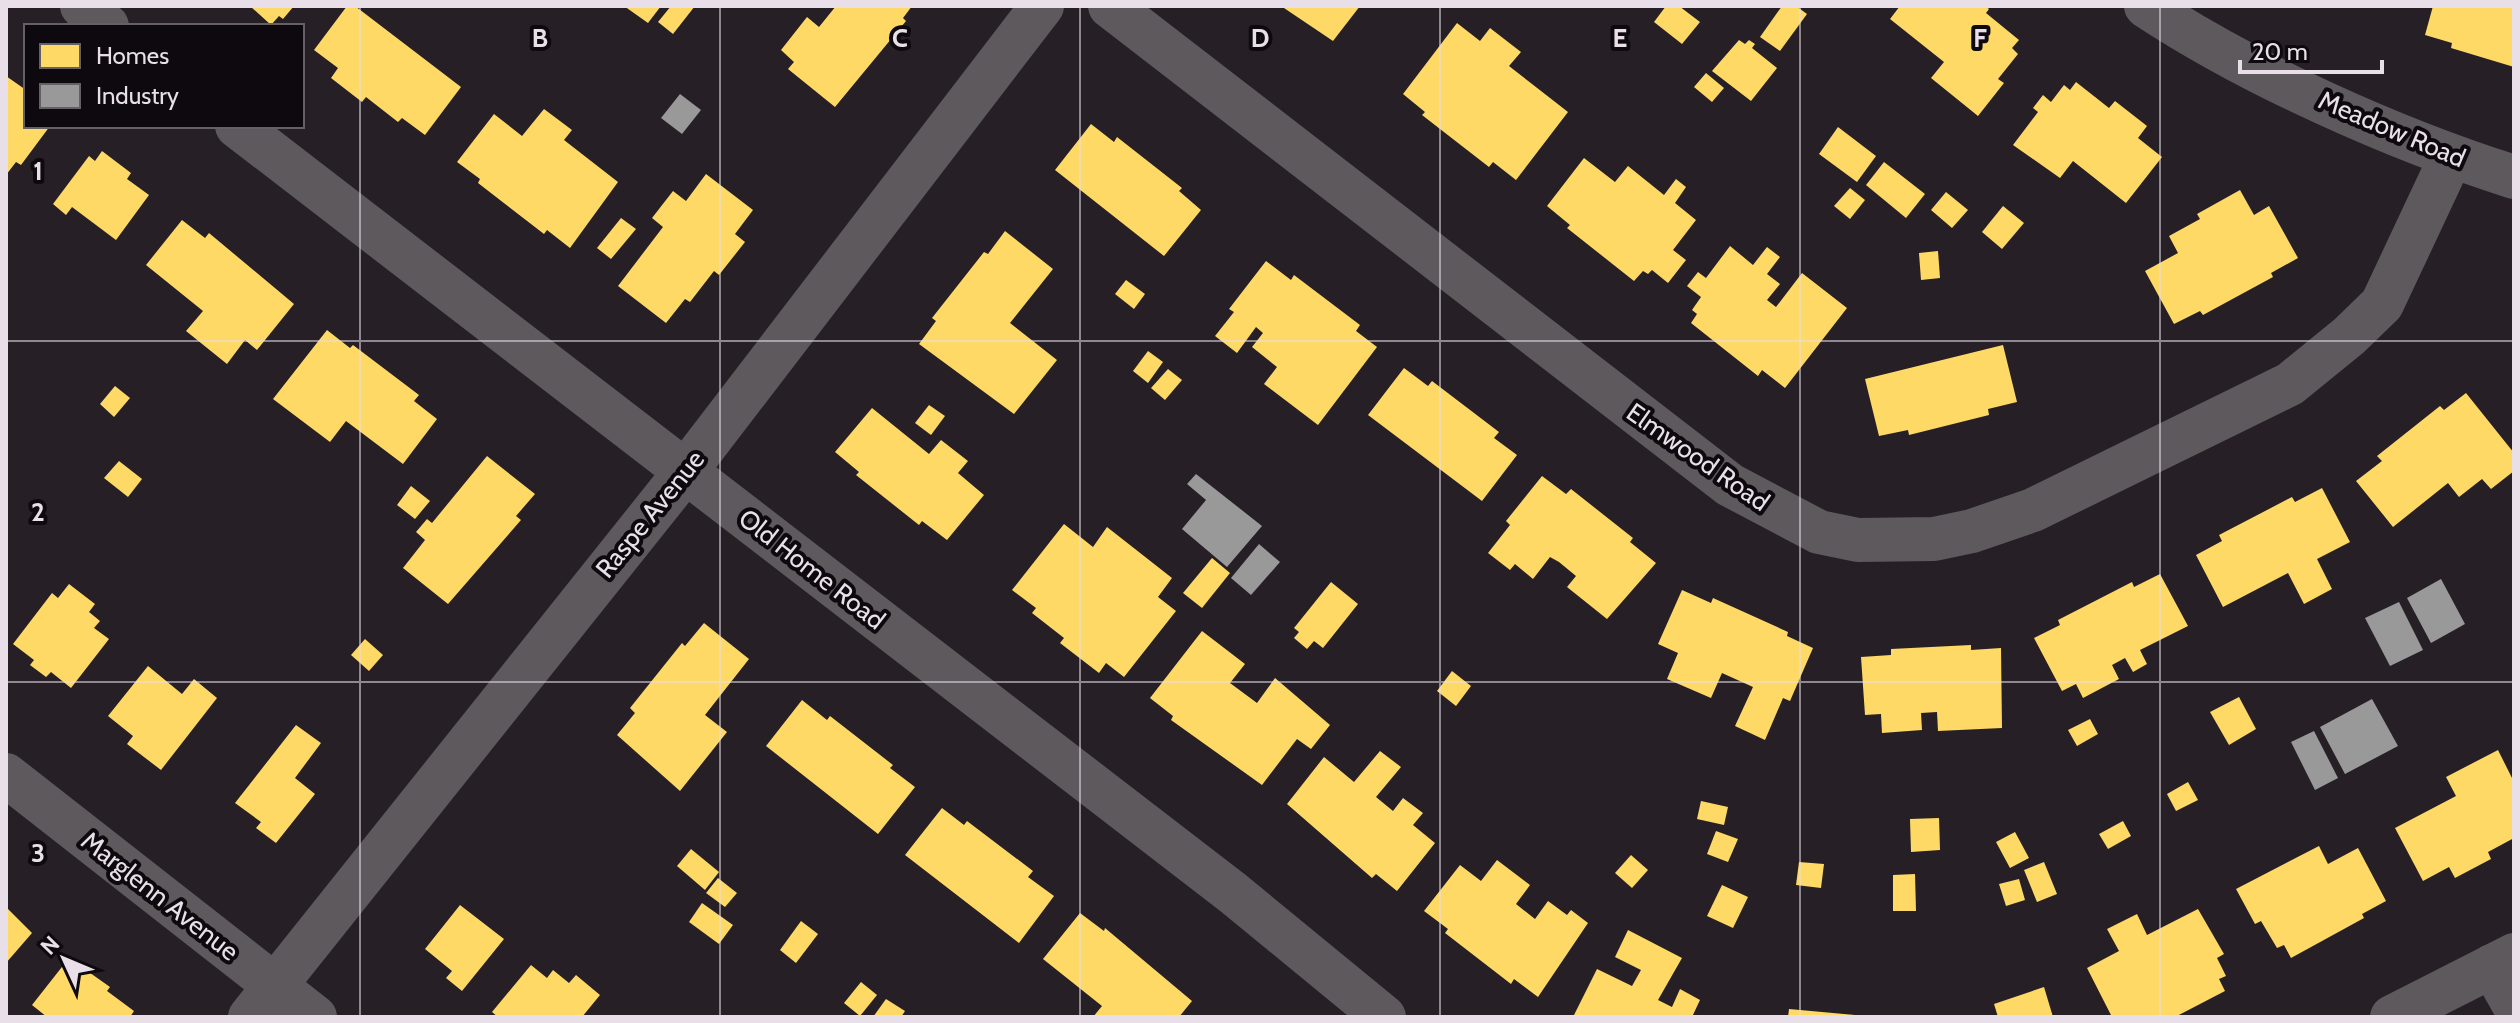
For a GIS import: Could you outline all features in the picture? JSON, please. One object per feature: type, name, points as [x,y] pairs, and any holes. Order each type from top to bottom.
[{"type":"street","points":[[82,6],[104,24]]},
{"type":"street","name":"Raspe Avenue","points":[[263,1002],[685,472],[1042,6]]},
{"type":"street","name":"Elmwood Road","points":[[1110,6],[1730,485],[1819,532],[1858,540],[1934,539],[1972,531],[2033,510],[2290,384],[2349,336],[2382,304],[2451,157]]},
{"type":"street","name":"Meadow Road","points":[[2146,6],[2197,40],[2451,157],[2514,177]]},
{"type":"street","name":"Old Home Road","points":[[240,128],[1233,893],[1384,1017]]},
{"type":"street","name":"Marglenn Avenue","points":[[6,775],[263,1002],[315,1017]]},
{"type":"street","points":[[2392,1017],[2503,961],[2514,1005]]},
{"type":"building: Homes","points":[[250,6],[294,6],[283,19],[279,16],[270,24]]},
{"type":"building: Homes","points":[[347,6],[355,6],[461,87],[425,135],[402,118],[398,122],[366,97],[362,102],[331,78],[338,68],[314,50]]},
{"type":"building: Homes","points":[[624,6],[661,6],[648,23]]},
{"type":"building: Homes","points":[[671,6],[695,6],[673,34],[658,22]]},
{"type":"building: Homes","points":[[836,6],[912,6],[903,18],[906,21],[835,107],[788,69],[794,62],[781,50],[807,17],[819,27]]},
{"type":"building: Homes","points":[[1281,6],[1360,6],[1333,41]]},
{"type":"building: Homes","points":[[1666,6],[1679,6],[1700,22],[1682,44],[1654,22]]},
{"type":"building: Homes","points":[[1782,6],[1796,6],[1807,14],[1780,51],[1760,37]]},
{"type":"building: Homes","points":[[1900,6],[1985,6],[1989,9],[1986,13],[2019,40],[2012,48],[2018,54],[1998,79],[2004,83],[1978,116],[1931,78],[1944,62],[1890,19]]},
{"type":"building: Homes","points":[[2433,6],[2514,6],[2514,67],[2451,48],[2452,43],[2425,35]]},
{"type":"building: Homes","points":[[1457,23],[1480,41],[1490,28],[1521,52],[1509,66],[1568,112],[1516,180],[1493,162],[1489,167],[1422,115],[1425,112],[1403,94]]},
{"type":"building: Homes","points":[[1739,40],[1745,44],[1749,40],[1755,44],[1752,48],[1777,68],[1751,101],[1712,71]]},
{"type":"building: Homes","points":[[1706,73],[1724,88],[1712,102],[1694,87]]},
{"type":"building: Homes","points":[[6,76],[24,89],[24,128],[49,128],[21,165],[16,162],[6,175]]},
{"type":"building: Homes","points":[[2076,82],[2109,108],[2115,101],[2147,126],[2138,138],[2162,157],[2126,203],[2073,161],[2060,178],[2013,145],[2038,112],[2033,108],[2043,95],[2051,102],[2064,85],[2070,90]]},
{"type":"building: Homes","points":[[544,109],[572,130],[564,140],[618,182],[570,248],[547,230],[544,234],[478,183],[480,179],[457,162],[494,114],[522,136]]},
{"type":"building: Homes","points":[[1091,124],[1114,142],[1117,137],[1182,188],[1179,191],[1201,210],[1164,256],[1055,170]]},
{"type":"building: Homes","points":[[1838,127],[1876,156],[1857,182],[1819,154]]},
{"type":"building: Homes","points":[[102,151],[131,173],[127,179],[149,195],[116,240],[72,207],[66,215],[53,204],[89,156],[95,161]]},
{"type":"building: Homes","points":[[1584,158],[1615,182],[1628,166],[1664,195],[1676,179],[1686,187],[1675,203],[1696,220],[1673,250],[1686,260],[1668,283],[1652,270],[1648,274],[1643,271],[1634,281],[1567,228],[1570,225],[1547,206]]},
{"type":"building: Homes","points":[[1884,162],[1925,194],[1906,218],[1866,185]]},
{"type":"building: Homes","points":[[706,174],[753,210],[735,234],[745,242],[719,275],[714,271],[690,302],[685,299],[666,323],[618,286],[663,227],[652,218],[673,191],[686,201]]},
{"type":"building: Homes","points":[[1850,188],[1865,200],[1850,219],[1834,206]]},
{"type":"building: Homes","points":[[2240,190],[2254,215],[2269,206],[2298,258],[2271,273],[2273,277],[2203,315],[2200,311],[2174,324],[2145,271],[2178,253],[2169,236],[2200,219],[2197,214]]},
{"type":"building: Homes","points":[[1946,192],[1968,210],[1952,228],[1931,210]]},
{"type":"building: Homes","points":[[2003,206],[2024,223],[2002,249],[1982,232]]},
{"type":"building: Homes","points":[[621,218],[636,229],[611,259],[597,248]]},
{"type":"building: Homes","points":[[182,220],[205,238],[209,233],[294,304],[257,350],[245,340],[227,364],[186,331],[203,311],[146,265]]},
{"type":"building: Homes","points":[[1005,231],[1053,269],[1010,323],[1057,360],[1014,414],[919,344],[936,321],[932,318],[984,252],[988,254]]},
{"type":"building: Homes","points":[[1730,246],[1753,265],[1767,247],[1780,257],[1767,274],[1780,284],[1767,300],[1776,307],[1802,273],[1847,308],[1785,388],[1762,370],[1758,376],[1691,323],[1697,314],[1692,310],[1701,297],[1687,286],[1698,272],[1706,278]]},
{"type":"building: Homes","points":[[1938,251],[1940,278],[1921,280],[1919,253]]},
{"type":"building: Homes","points":[[1266,261],[1291,280],[1294,275],[1360,325],[1356,331],[1377,347],[1318,425],[1264,384],[1277,367],[1252,347],[1263,333],[1256,327],[1237,353],[1215,336],[1234,312],[1229,309]]},
{"type":"building: Homes","points":[[1126,280],[1145,294],[1134,309],[1115,294]]},
{"type":"building: Homes","points":[[327,330],[350,348],[353,345],[419,395],[414,401],[437,419],[403,464],[346,421],[330,442],[273,399]]},
{"type":"building: Homes","points":[[2003,345],[2017,402],[1988,409],[1989,415],[1909,435],[1908,430],[1879,436],[1865,379]]},
{"type":"building: Homes","points":[[1148,351],[1163,362],[1148,383],[1133,371]]},
{"type":"building: Homes","points":[[1404,368],[1428,386],[1432,381],[1499,432],[1494,438],[1517,455],[1482,501],[1368,415]]},
{"type":"building: Homes","points":[[1168,369],[1182,380],[1165,400],[1151,388]]},
{"type":"building: Homes","points":[[115,386],[130,398],[114,417],[100,404]]},
{"type":"building: Homes","points":[[2466,393],[2514,453],[2514,471],[2491,489],[2482,479],[2459,497],[2448,483],[2393,527],[2356,481],[2382,461],[2377,456],[2440,406],[2444,410]]},
{"type":"building: Homes","points":[[929,405],[945,416],[931,435],[915,423]]},
{"type":"building: Homes","points":[[872,408],[929,454],[941,440],[968,461],[958,473],[984,495],[947,540],[922,521],[919,525],[856,475],[859,472],[835,452]]},
{"type":"building: Homes","points":[[487,456],[535,494],[516,516],[521,520],[448,604],[403,568],[425,540],[416,532],[427,519],[432,523]]},
{"type":"building: Homes","points":[[119,461],[142,479],[128,497],[104,478]]},
{"type":"building: Homes","points":[[1542,476],[1566,494],[1571,489],[1633,538],[1630,542],[1656,563],[1607,619],[1567,587],[1576,576],[1550,557],[1533,579],[1515,564],[1510,570],[1488,553],[1510,525],[1506,521]]},
{"type":"building: Homes","points":[[411,486],[430,501],[415,519],[397,505]]},
{"type":"building: Homes","points":[[2322,488],[2350,542],[2317,559],[2332,589],[2304,604],[2288,573],[2223,607],[2196,555],[2222,541],[2219,535],[2292,497],[2295,502]]},
{"type":"building: Homes","points":[[1064,524],[1093,547],[1107,527],[1172,578],[1158,597],[1176,611],[1124,677],[1106,663],[1099,673],[1060,643],[1064,638],[1032,613],[1036,608],[1012,590]]},
{"type":"building: Homes","points":[[1212,558],[1230,573],[1202,608],[1183,593]]},
{"type":"building: Homes","points":[[2160,574],[2188,626],[2140,650],[2147,664],[2133,672],[2125,658],[2112,665],[2119,679],[2083,698],[2076,684],[2062,691],[2034,638],[2060,625],[2058,620],[2132,582],[2134,587]]},
{"type":"building: Homes","points":[[1331,582],[1358,604],[1323,648],[1314,641],[1307,649],[1294,638],[1299,632],[1294,628]]},
{"type":"building: Homes","points":[[69,584],[95,604],[89,612],[100,621],[94,628],[109,639],[71,688],[51,672],[46,677],[30,665],[34,660],[13,644],[52,593],[58,598]]},
{"type":"building: Homes","points":[[1682,590],[1711,603],[1713,598],[1788,632],[1787,636],[1813,648],[1790,701],[1783,698],[1765,740],[1735,726],[1753,687],[1722,673],[1711,698],[1667,679],[1678,653],[1658,644]]},
{"type":"building: Homes","points":[[704,623],[749,659],[705,715],[727,732],[680,791],[617,735],[635,713],[630,708],[682,643],[685,646]]},
{"type":"building: Homes","points":[[1202,631],[1245,664],[1230,683],[1257,703],[1275,678],[1330,725],[1311,749],[1297,739],[1262,785],[1171,720],[1173,716],[1150,698]]},
{"type":"building: Homes","points":[[365,639],[383,655],[369,671],[351,655]]},
{"type":"building: Homes","points":[[1971,645],[1971,650],[2001,648],[2002,728],[1938,731],[1937,712],[1921,713],[1922,730],[1882,733],[1881,714],[1865,715],[1861,657],[1891,655],[1891,649]]},
{"type":"building: Homes","points":[[148,666],[182,694],[194,679],[217,698],[161,770],[127,744],[133,736],[108,716]]},
{"type":"building: Homes","points":[[1452,671],[1471,686],[1456,706],[1437,691]]},
{"type":"building: Homes","points":[[2239,697],[2256,729],[2229,745],[2210,712]]},
{"type":"building: Homes","points":[[802,700],[827,720],[830,716],[893,765],[890,768],[915,787],[878,834],[766,746]]},
{"type":"building: Homes","points":[[2090,719],[2098,734],[2077,746],[2068,730]]},
{"type":"building: Homes","points":[[296,725],[321,743],[295,778],[315,794],[276,843],[256,828],[261,822],[235,803]]},
{"type":"building: Homes","points":[[2498,750],[2514,782],[2514,838],[2488,852],[2491,859],[2455,878],[2449,867],[2423,881],[2395,828],[2456,796],[2446,777]]},
{"type":"building: Homes","points":[[1380,751],[1401,767],[1376,797],[1393,811],[1403,798],[1423,813],[1413,825],[1435,843],[1397,891],[1376,874],[1372,878],[1287,804],[1324,757],[1354,782]]},
{"type":"building: Homes","points":[[2188,782],[2198,800],[2176,811],[2167,794]]},
{"type":"building: Homes","points":[[1701,801],[1728,807],[1724,825],[1697,819]]},
{"type":"building: Homes","points":[[942,808],[964,825],[967,821],[1033,871],[1028,877],[1054,896],[1019,943],[905,855]]},
{"type":"building: Homes","points":[[1939,818],[1940,850],[1911,852],[1910,819]]},
{"type":"building: Homes","points":[[2123,821],[2131,836],[2108,849],[2099,834]]},
{"type":"building: Homes","points":[[1716,831],[1738,839],[1728,862],[1707,854]]},
{"type":"building: Homes","points":[[2015,832],[2029,858],[2010,868],[1996,842]]},
{"type":"building: Homes","points":[[2319,846],[2328,864],[2358,848],[2386,901],[2362,914],[2364,918],[2291,958],[2284,945],[2277,948],[2261,921],[2255,924],[2236,889]]},
{"type":"building: Homes","points":[[691,849],[719,872],[705,890],[677,866]]},
{"type":"building: Homes","points":[[1631,855],[1648,870],[1632,888],[1615,873]]},
{"type":"building: Homes","points":[[1497,860],[1530,885],[1516,904],[1535,919],[1548,901],[1567,915],[1571,910],[1588,923],[1538,997],[1514,979],[1511,984],[1445,933],[1448,929],[1424,911],[1460,865],[1481,881]]},
{"type":"building: Homes","points":[[1799,862],[1824,864],[1821,888],[1796,885]]},
{"type":"building: Homes","points":[[2044,862],[2057,894],[2037,902],[2024,870]]},
{"type":"building: Homes","points":[[1915,874],[1916,911],[1893,911],[1893,875]]},
{"type":"building: Homes","points":[[718,878],[737,893],[725,907],[706,893]]},
{"type":"building: Homes","points":[[2019,879],[2025,900],[2006,906],[1999,884]]},
{"type":"building: Homes","points":[[1722,885],[1748,897],[1733,928],[1707,916]]},
{"type":"building: Homes","points":[[702,903],[733,925],[719,944],[689,922]]},
{"type":"building: Homes","points":[[460,905],[504,939],[462,991],[446,978],[452,971],[425,949]]},
{"type":"building: Homes","points":[[6,907],[32,933],[6,963]]},
{"type":"building: Homes","points":[[2198,909],[2224,954],[2217,958],[2226,976],[2219,979],[2225,991],[2175,1017],[2112,1017],[2087,968],[2119,951],[2107,929],[2137,914],[2147,935]]},
{"type":"building: Homes","points":[[1080,913],[1104,931],[1105,928],[1192,1001],[1179,1017],[1093,1017],[1102,1006],[1043,959]]},
{"type":"building: Homes","points":[[801,921],[818,934],[796,963],[780,950]]},
{"type":"building: Homes","points":[[1628,930],[1682,958],[1658,1000],[1672,1007],[1680,989],[1700,1000],[1692,1017],[1573,1017],[1597,969],[1632,986],[1641,970],[1615,957]]},
{"type":"building: Homes","points":[[69,958],[110,987],[107,991],[134,1011],[130,1017],[47,1017],[32,1005]]},
{"type":"building: Homes","points":[[531,965],[547,978],[553,970],[569,983],[576,975],[600,995],[582,1017],[498,1017],[492,1012]]},
{"type":"building: Homes","points":[[861,982],[877,995],[860,1016],[844,1003]]},
{"type":"building: Homes","points":[[2044,987],[2053,1017],[1998,1017],[1994,1004]]},
{"type":"building: Homes","points":[[886,999],[905,1011],[901,1017],[873,1017]]},
{"type":"building: Homes","points":[[1789,1009],[1855,1015],[1788,1017]]},
{"type":"building: Industry","points":[[680,94],[701,110],[682,134],[661,118]]},
{"type":"building: Industry","points":[[1196,474],[1262,526],[1227,567],[1182,529],[1206,500],[1187,484]]},
{"type":"building: Industry","points":[[1259,544],[1280,562],[1251,595],[1231,578]]},
{"type":"building: Industry","points":[[2441,579],[2465,624],[2431,643],[2407,598]]},
{"type":"building: Industry","points":[[2399,602],[2423,650],[2390,666],[2365,618]]},
{"type":"building: Industry","points":[[2372,699],[2398,746],[2345,774],[2320,727]]},
{"type":"building: Industry","points":[[2314,731],[2338,778],[2315,790],[2291,742]]}]
